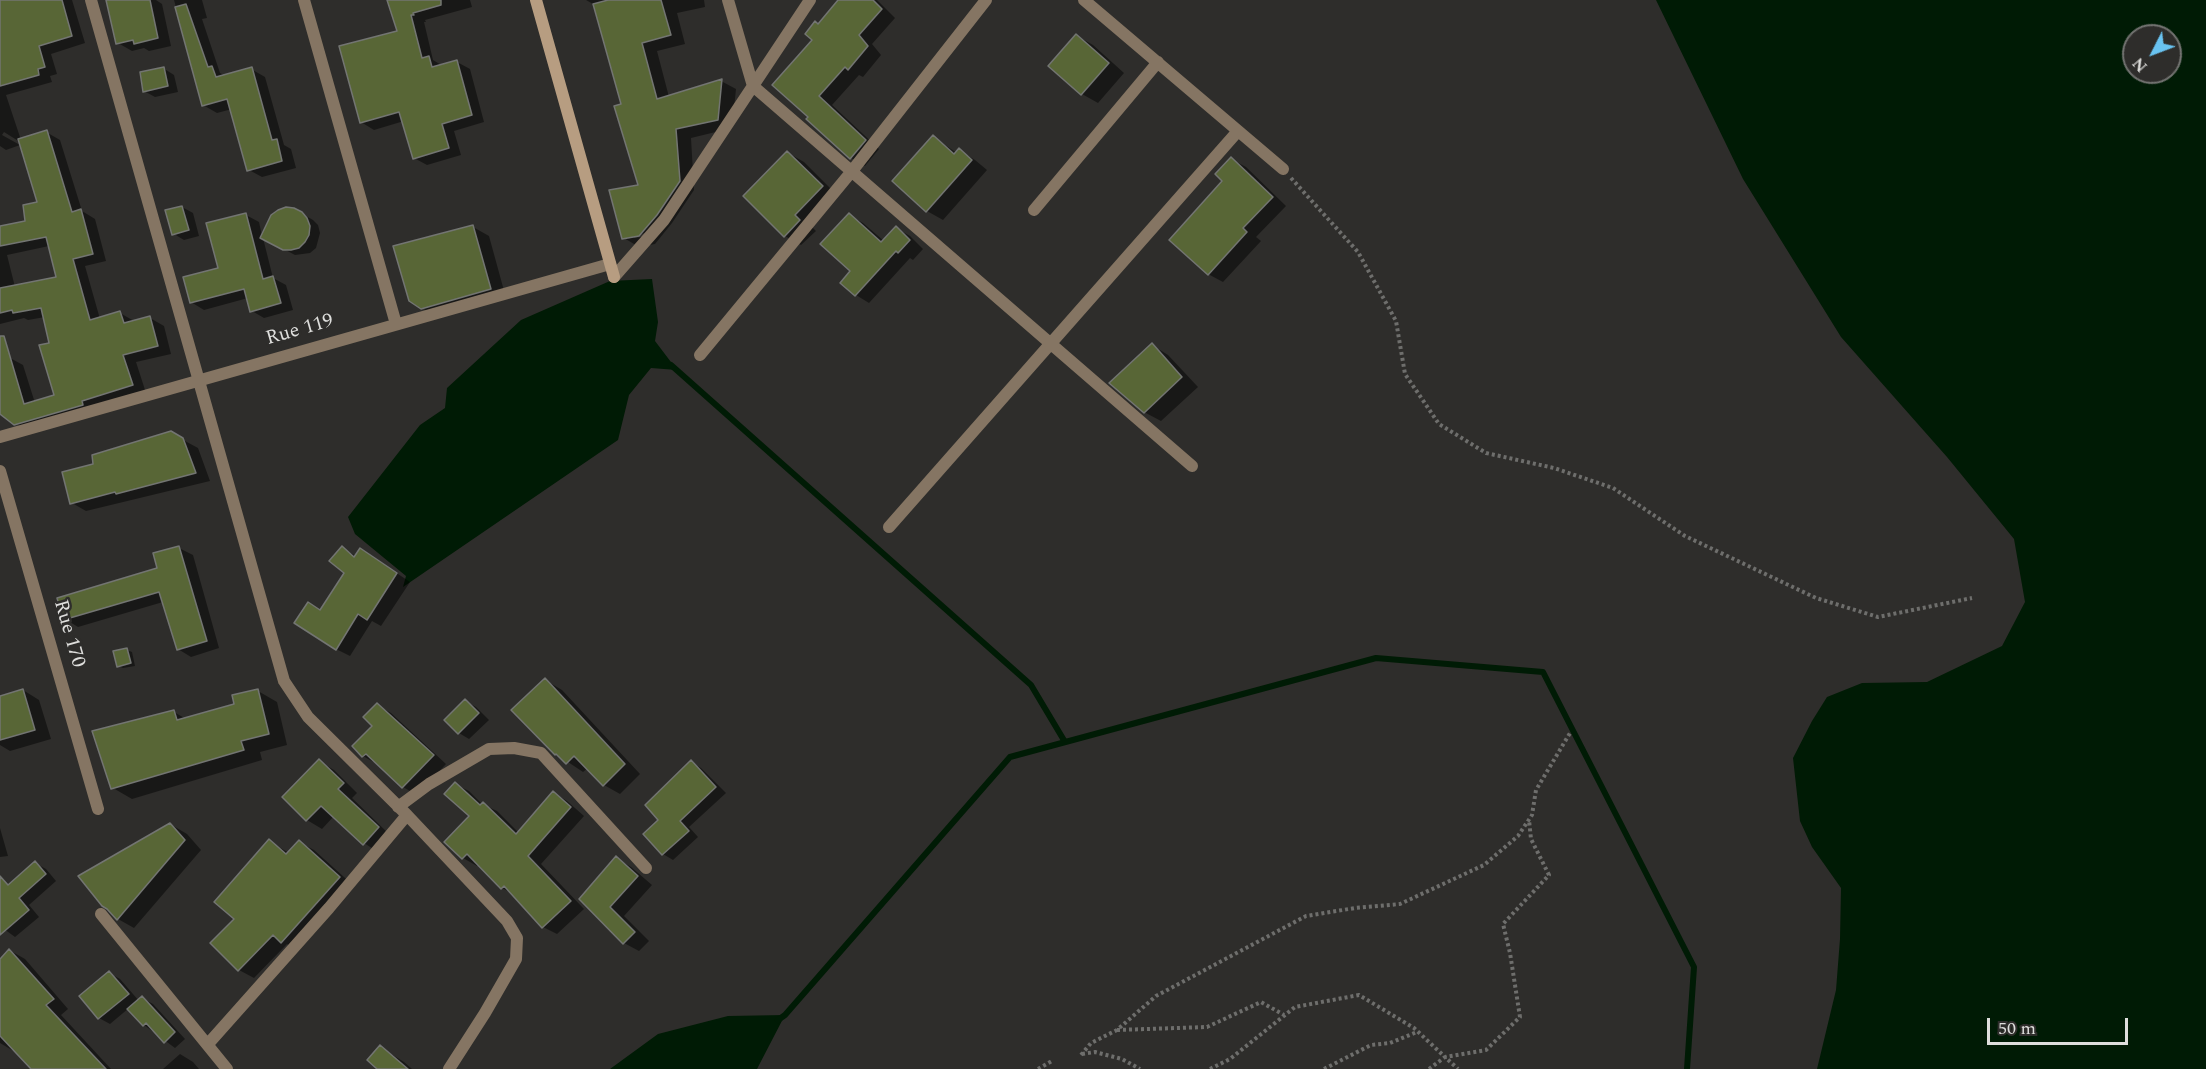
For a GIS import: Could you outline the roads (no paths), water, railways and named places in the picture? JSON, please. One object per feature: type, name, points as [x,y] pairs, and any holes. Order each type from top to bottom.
[{"type":"street","points":[[90,0],[284,681],[308,717],[403,811],[507,921],[517,939],[516,959],[449,1069]]},
{"type":"street","points":[[304,0],[396,324]]},
{"type":"street","points":[[536,0],[614,277],[664,220],[810,0]]},
{"type":"street","points":[[728,0],[753,86],[1192,466]]},
{"type":"street","points":[[700,355],[852,171],[986,0]]},
{"type":"street","points":[[1084,0],[1283,169]]},
{"type":"street","points":[[1034,210],[1158,62]]},
{"type":"street","points":[[889,527],[1238,131]]},
{"type":"street","name":"Rue 119","points":[[0,437],[610,264]]},
{"type":"street","name":"Rue 170","points":[[0,471],[98,809]]},
{"type":"street","points":[[208,1044],[329,908],[403,811],[429,784],[489,749],[514,748],[540,753],[645,868]]},
{"type":"street","points":[[101,914],[227,1069]]},
{"type":"waterway","points":[[671,365],[1031,685],[1065,742]]},
{"type":"waterway","points":[[778,1020],[785,1015],[1010,757],[1376,658],[1543,672],[1694,967],[1687,1069]]}]
